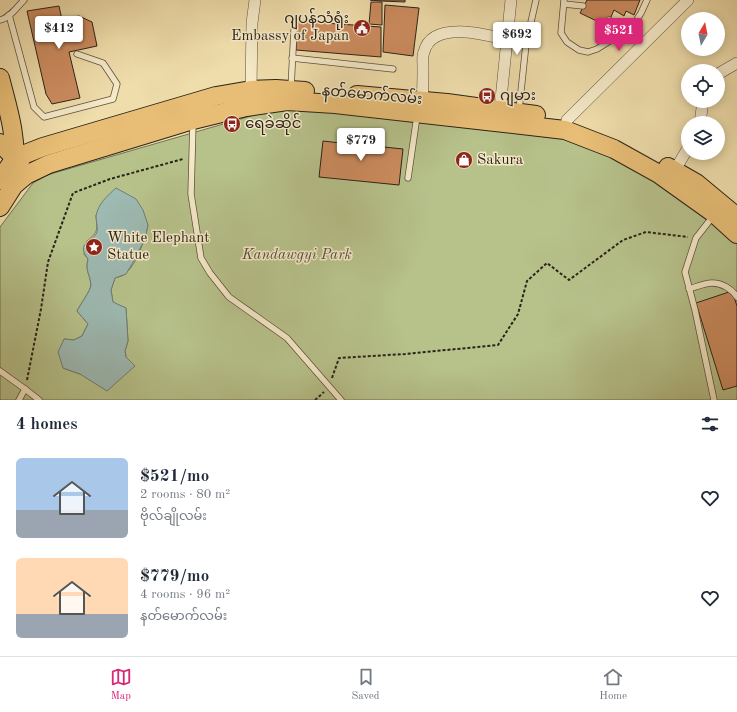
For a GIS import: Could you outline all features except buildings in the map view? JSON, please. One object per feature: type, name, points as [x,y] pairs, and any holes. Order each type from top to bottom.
[{"type":"main road","points":[[0,78],[13,130],[15,158],[0,207]]},
{"type":"main road","name":"နတ်မောက်လမ်း","points":[[7,183],[49,164],[193,120],[276,89],[291,90],[391,104],[518,118],[566,125],[624,140],[651,155],[672,176],[696,183],[726,212],[737,234]]},
{"type":"main road","name":"နတ်မောက်လမ်း","points":[[15,158],[43,147],[216,96],[335,104],[391,104]]},
{"type":"main road","name":"နတ်မောက်လမ်း","points":[[420,107],[500,109],[518,118]]},
{"type":"main road","points":[[13,130],[26,141],[43,147]]},
{"type":"main road","points":[[0,143],[15,158],[49,164]]},
{"type":"street","points":[[249,99],[252,23],[255,0]]},
{"type":"street","points":[[500,109],[511,0]]},
{"type":"street","points":[[566,125],[688,0]]},
{"type":"street","points":[[420,107],[424,52],[435,37],[444,33],[461,31],[507,40]]},
{"type":"street","points":[[725,70],[737,63]]},
{"type":"street","points":[[672,176],[681,160]]},
{"type":"lane","points":[[0,20],[9,15],[24,0]]},
{"type":"lane","points":[[518,118],[526,44],[536,0]]},
{"type":"lane","points":[[583,6],[564,2],[561,33],[568,42],[579,50],[588,52],[597,49],[632,27],[647,0]]},
{"type":"lane","points":[[9,15],[34,107],[44,117],[113,99],[117,84],[103,64],[77,54]]},
{"type":"lane","points":[[609,20],[624,32]]},
{"type":"lane","points":[[291,90],[294,30]]},
{"type":"lane","points":[[292,58],[393,69]]},
{"type":"lane","points":[[408,178],[420,107]]},
{"type":"lane","points":[[193,120],[192,194],[201,258],[229,297],[287,338],[341,400]]},
{"type":"lane","points":[[714,400],[685,272],[696,238],[726,212]]},
{"type":"lane","points":[[689,289],[713,283],[728,287],[737,297]]},
{"type":"lane","points":[[0,371],[39,400]]},
{"type":"lane","points":[[19,400],[25,389]]},
{"type":"path","points":[[25,389],[41,310],[48,262],[72,193],[110,180],[192,157]]},
{"type":"path","points":[[315,400],[329,387],[339,358],[405,354],[498,345],[518,314],[528,281],[547,263],[568,280],[623,240],[646,232],[696,238]]},
{"type":"green space","name":"Kandawgyi Park","points":[[282,107],[566,134],[635,164],[733,236],[737,243],[737,400],[0,400],[0,227],[33,183],[47,175]],"holes":[[[96,215],[148,225],[143,244],[134,263],[125,274],[115,278],[111,290],[113,303],[126,308],[128,341],[125,351],[126,357],[80,374],[63,368],[64,339],[74,340],[82,336],[88,324],[77,311],[91,287],[87,270],[88,259],[84,254],[87,241],[94,235],[96,230]]]},
{"type":"water","points":[[116,188],[136,199],[143,210],[148,225],[145,239],[132,264],[126,274],[115,278],[111,290],[113,302],[126,308],[128,341],[125,351],[126,357],[135,366],[107,391],[80,374],[63,368],[58,352],[64,339],[74,340],[82,336],[88,324],[77,311],[91,287],[87,270],[88,259],[83,249],[86,243],[95,236],[97,232],[96,216],[101,204]]},
{"type":"place","name":"ဂျပန်သံရုံး Embassy of Japan","points":[[362,28]]},
{"type":"place","name":"ဂျမား","points":[[487,96]]},
{"type":"place","name":"ရေခဲဆိုင်","points":[[232,124]]},
{"type":"place","name":"Sakura","points":[[464,160]]},
{"type":"place","name":"White Elephant Statue","points":[[94,247]]}]
